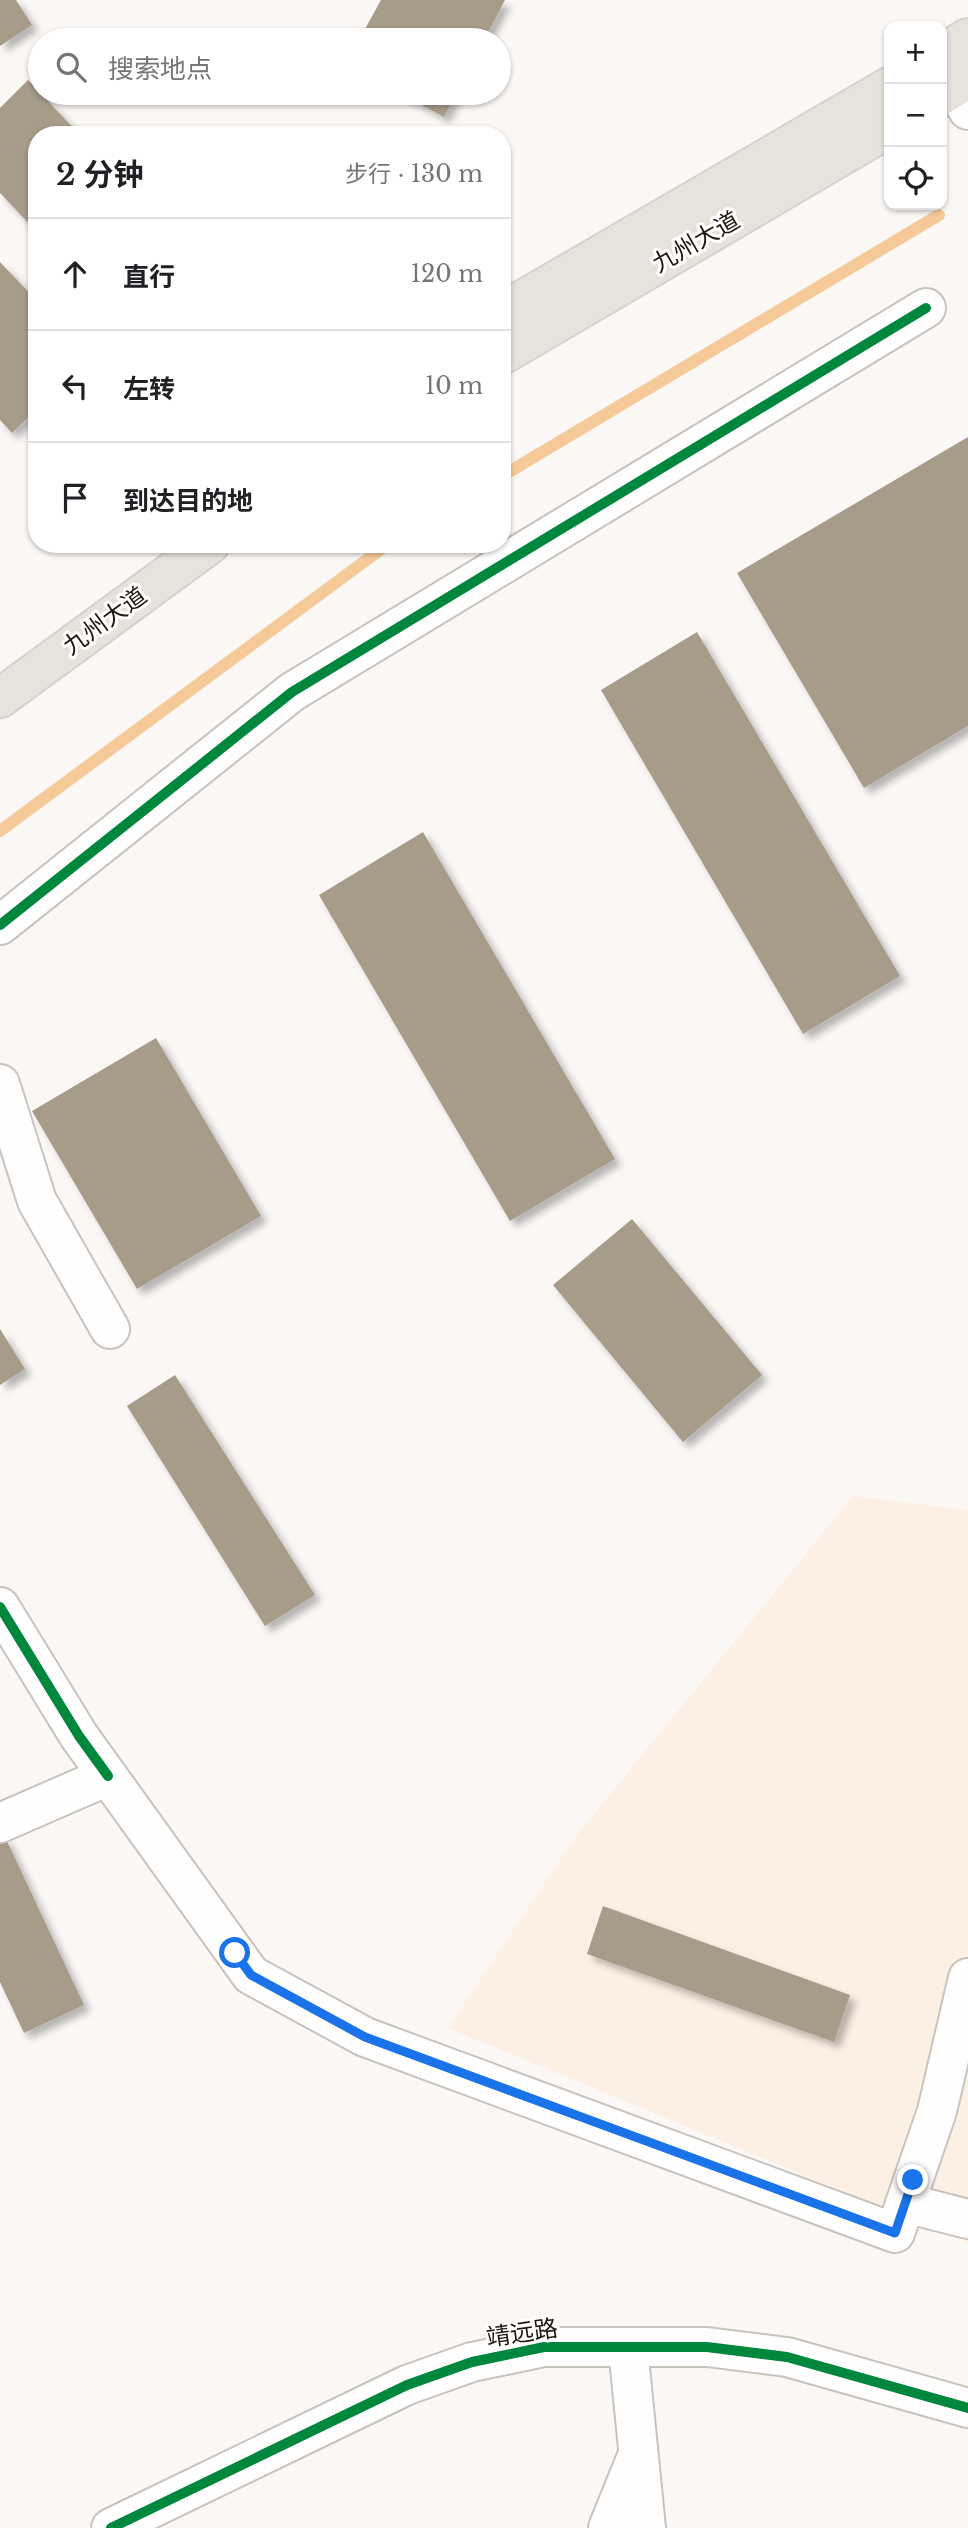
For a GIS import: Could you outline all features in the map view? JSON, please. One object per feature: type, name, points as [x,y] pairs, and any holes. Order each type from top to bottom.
[{"type":"main road","points":[[953,82],[968,38]]},
{"type":"main road","points":[[511,307],[884,90]]},
{"type":"main road","name":"九州大道","points":[[511,350],[884,131]]},
{"type":"main road","points":[[0,668],[154,553]]},
{"type":"main road","name":"九州大道","points":[[0,698],[198,553]]},
{"type":"street","points":[[0,925],[292,692],[926,308]]},
{"type":"street","points":[[0,1084],[37,1201],[110,1329]]},
{"type":"street","points":[[0,1607],[79,1736],[251,1975],[365,2037],[895,2233],[937,2111],[968,1978]]},
{"type":"street","points":[[0,1824],[108,1776]]},
{"type":"street","points":[[905,2203],[968,2219]]},
{"type":"street","name":"靖远路","points":[[111,2528],[407,2385],[472,2362],[544,2347],[707,2347],[787,2357],[968,2408]]},
{"type":"street","points":[[628,2348],[646,2528]]},
{"type":"street","points":[[608,2528],[638,2454]]},
{"type":"shaded area","points":[[853,1496],[968,1510],[968,2243],[448,2028],[576,1836]]},
{"type":"building","points":[[0,0],[16,0],[32,25],[0,46]]},
{"type":"building","points":[[381,0],[505,0],[490,28],[366,28]]},
{"type":"building","points":[[28,80],[28,105],[52,105],[71,126],[28,126],[28,223],[0,193],[0,108]]},
{"type":"building","points":[[422,105],[450,105],[444,117]]},
{"type":"building","points":[[0,262],[28,292],[28,418],[12,433],[0,420]]},
{"type":"building","points":[[968,437],[968,726],[864,788],[737,573]]},
{"type":"building","points":[[697,632],[900,976],[803,1034],[601,690]]},
{"type":"building","points":[[423,832],[615,1159],[510,1221],[319,895]]},
{"type":"building","points":[[156,1038],[261,1216],[137,1289],[32,1111]]},
{"type":"building","points":[[632,1219],[762,1375],[683,1442],[553,1285]]},
{"type":"building","points":[[0,1329],[25,1369],[0,1385]]},
{"type":"building","points":[[175,1375],[315,1595],[265,1626],[127,1406]]},
{"type":"building","points":[[5,1837],[84,2005],[24,2033],[0,1982],[0,1839]]},
{"type":"building","points":[[603,1906],[850,1995],[834,2042],[587,1954]]},
{"type":"waterway","points":[[511,471],[939,215]]},
{"type":"waterway","points":[[0,831],[376,553]]},
{"type":"cycle path","points":[[0,925],[292,692],[926,308]]},
{"type":"cycle path","points":[[0,1607],[79,1736],[108,1776]]},
{"type":"cycle path","points":[[111,2528],[407,2385],[472,2362],[544,2347],[707,2347],[787,2357],[968,2408]]},
{"type":"route","points":[[235,1953],[251,1975],[365,2037],[895,2233],[913,2180]]}]
